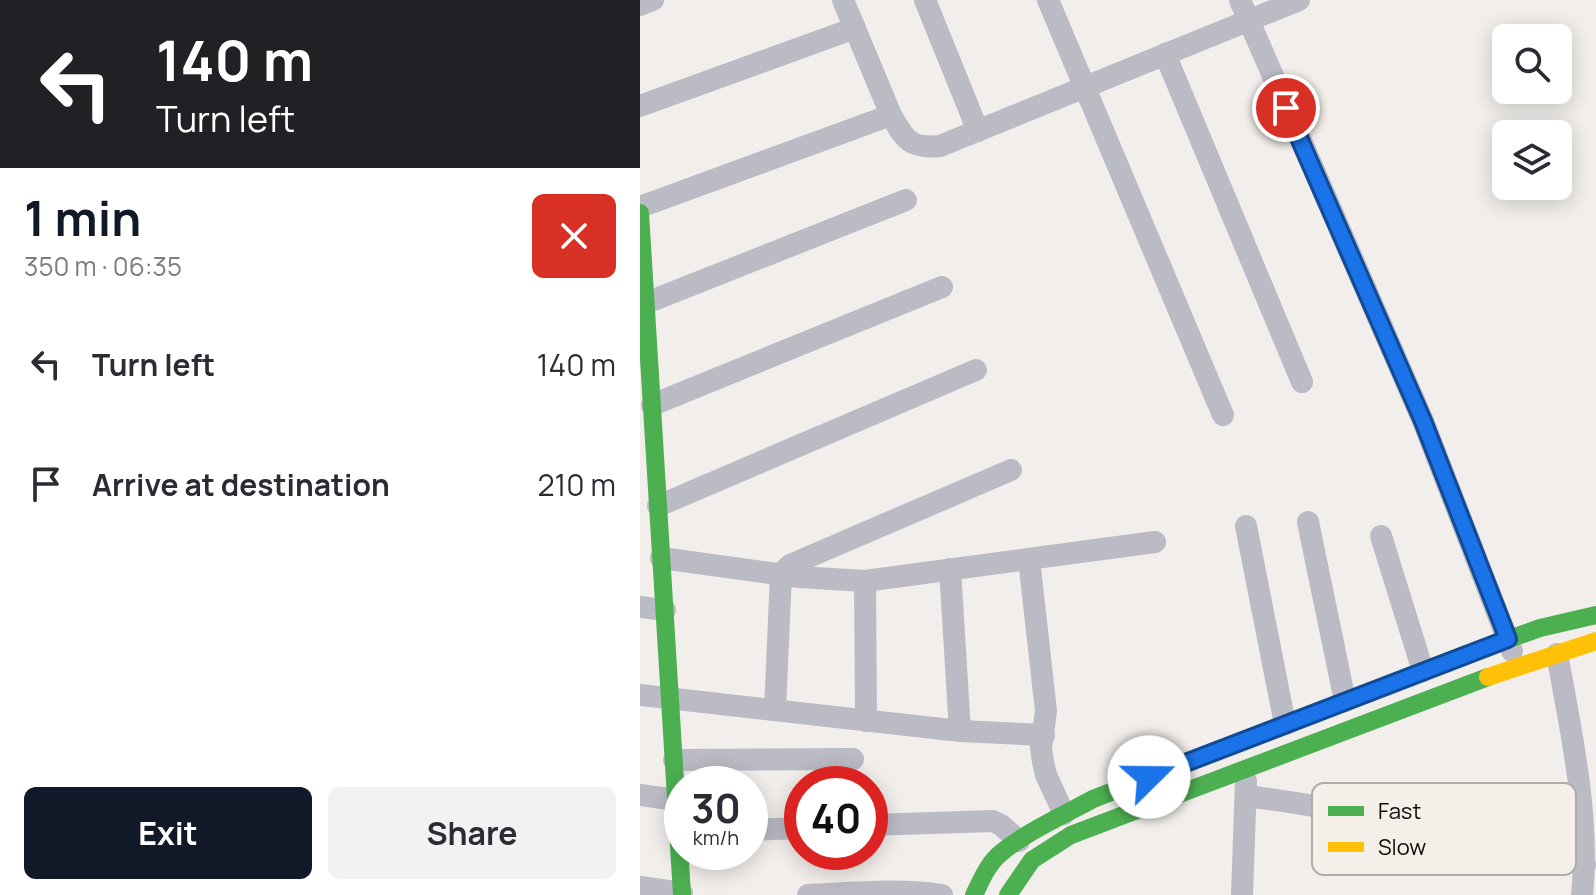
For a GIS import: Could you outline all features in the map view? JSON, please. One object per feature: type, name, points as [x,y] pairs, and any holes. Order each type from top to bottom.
[{"type":"street","points":[[640,5],[653,0]]},
{"type":"street","points":[[843,0],[891,115],[910,142],[921,148],[940,146],[1086,88],[1165,54],[1244,10],[1299,0]]},
{"type":"street","points":[[925,0],[978,131]]},
{"type":"street","points":[[1048,0],[1223,415]]},
{"type":"street","points":[[1244,10],[1423,421],[1518,667]]},
{"type":"street","points":[[640,106],[855,28]]},
{"type":"street","points":[[1165,54],[1302,382]]},
{"type":"street","points":[[640,207],[891,115]]},
{"type":"street","points":[[643,291],[906,200]]},
{"type":"street","points":[[640,213],[645,379],[652,405],[647,449],[658,506],[650,532],[661,558],[674,766]]},
{"type":"street","points":[[652,405],[942,287]]},
{"type":"street","points":[[658,506],[976,370]]},
{"type":"street","points":[[775,710],[781,574],[790,565],[1011,470]]},
{"type":"street","points":[[1308,522],[1345,701]]},
{"type":"street","points":[[1246,526],[1285,724]]},
{"type":"street","points":[[1381,536],[1423,671]]},
{"type":"street","points":[[661,558],[781,574],[865,581],[1155,542]]},
{"type":"street","points":[[1029,559],[1046,711],[1041,748],[1046,775],[1064,814]]},
{"type":"street","points":[[950,569],[960,731]]},
{"type":"street","points":[[865,581],[866,721]]},
{"type":"street","points":[[640,607],[665,610]]},
{"type":"street","points":[[974,895],[999,854],[1093,799],[1508,639],[1596,615]]},
{"type":"street","points":[[1008,895],[1032,860],[1071,835],[1518,667],[1596,641]]},
{"type":"street","points":[[1557,654],[1575,752],[1585,865],[1582,895]]},
{"type":"street","points":[[640,695],[960,731],[1044,735]]},
{"type":"street","points":[[674,760],[853,759]]},
{"type":"street","points":[[1242,895],[1247,768]]},
{"type":"street","points":[[640,795],[664,798]]},
{"type":"street","points":[[1246,796],[1312,805]]},
{"type":"street","points":[[1093,799],[1106,822]]},
{"type":"street","points":[[888,824],[993,821],[1019,841]]},
{"type":"street","points":[[1576,863],[1585,865]]},
{"type":"street","points":[[640,887],[682,894],[681,870]]},
{"type":"street","points":[[808,895],[942,895]]},
{"type":"traffic: fast","points":[[640,213],[682,895]]},
{"type":"traffic: fast","points":[[974,895],[996,857],[1033,831],[1093,799],[1467,654],[1540,628],[1596,615]]},
{"type":"traffic: fast","points":[[1008,895],[1032,860],[1071,835],[1488,677]]},
{"type":"traffic: slow","points":[[1488,677],[1596,641]]},
{"type":"route","points":[[1149,777],[1508,639],[1423,421],[1286,108]]}]
